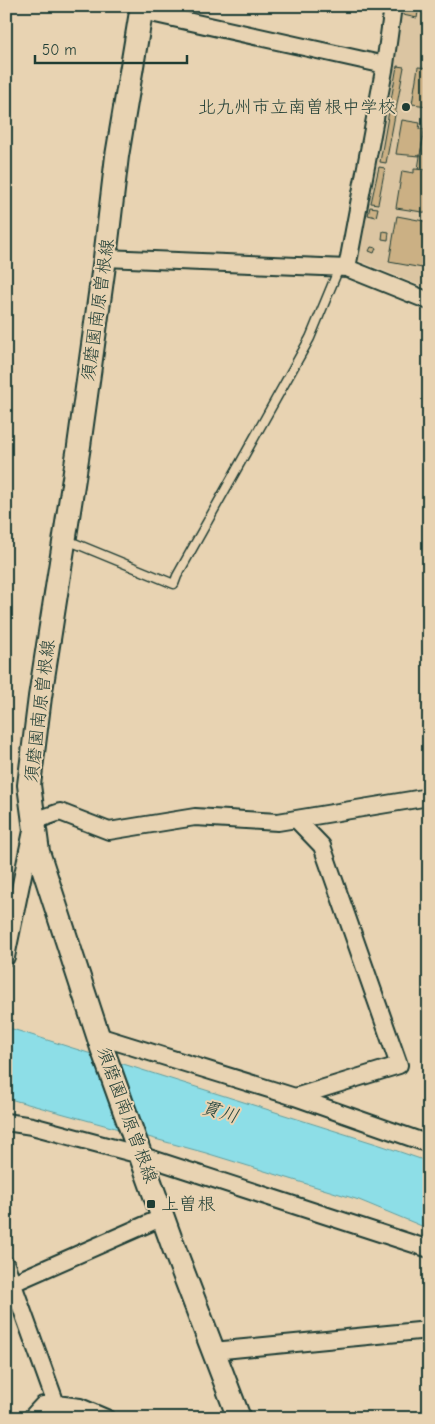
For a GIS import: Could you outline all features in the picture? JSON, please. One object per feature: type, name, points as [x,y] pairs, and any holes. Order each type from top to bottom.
[{"type":"main road","name":"須磨園南原曽根線","points":[[142,8],[117,156],[105,258],[40,697],[30,785],[38,852],[100,1042],[163,1218],[239,1418]]},
{"type":"street","points":[[343,268],[385,65],[393,6]]},
{"type":"street","points":[[142,8],[385,65]]},
{"type":"street","points":[[105,258],[343,268],[429,301]]},
{"type":"street","points":[[6,958],[34,821],[60,812],[109,831],[195,817],[278,822],[429,797]]},
{"type":"street","points":[[294,1097],[399,1065],[322,846],[296,819]]},
{"type":"street","points":[[100,1042],[294,1097],[429,1144]]},
{"type":"street","points":[[6,1122],[32,1126],[91,1143],[139,1151],[429,1249]]},
{"type":"street","points":[[13,1283],[163,1218]]},
{"type":"street","points":[[6,1264],[56,1404]]},
{"type":"street","points":[[213,1351],[429,1330]]},
{"type":"street","points":[[31,1418],[43,1405],[56,1404],[80,1407],[106,1418]]},
{"type":"lane","points":[[64,539],[174,584],[310,338],[343,268]]},
{"type":"shaded area","name":"北九州市立南曽根中学校","points":[[398,6],[429,6],[429,289],[355,259]]},
{"type":"water","name":"貫川","points":[[6,1027],[429,1162],[429,1229],[359,1200],[206,1153],[6,1098]]},
{"type":"building","points":[[404,6],[419,6],[417,18],[403,15]]},
{"type":"building","points":[[397,66],[404,67],[386,163],[380,162]]},
{"type":"building","points":[[418,67],[429,68],[429,170],[418,169],[428,106],[412,104]]},
{"type":"building","points":[[402,120],[420,123],[419,129],[425,129],[420,156],[396,154]]},
{"type":"building","points":[[379,167],[385,168],[378,204],[371,203]]},
{"type":"building","points":[[414,169],[429,170],[429,213],[396,208],[402,171],[414,173]]},
{"type":"building","points":[[370,207],[378,208],[376,217],[368,215]]},
{"type":"building","points":[[397,216],[429,222],[428,269],[389,262]]},
{"type":"building","points":[[383,231],[389,232],[388,240],[382,239]]},
{"type":"building","points":[[371,247],[376,248],[374,253],[369,251]]},
{"type":"place","name":"北九州市立南曽根中学校","points":[[406,107]]},
{"type":"place","name":"上曽根","points":[[151,1204]]}]
